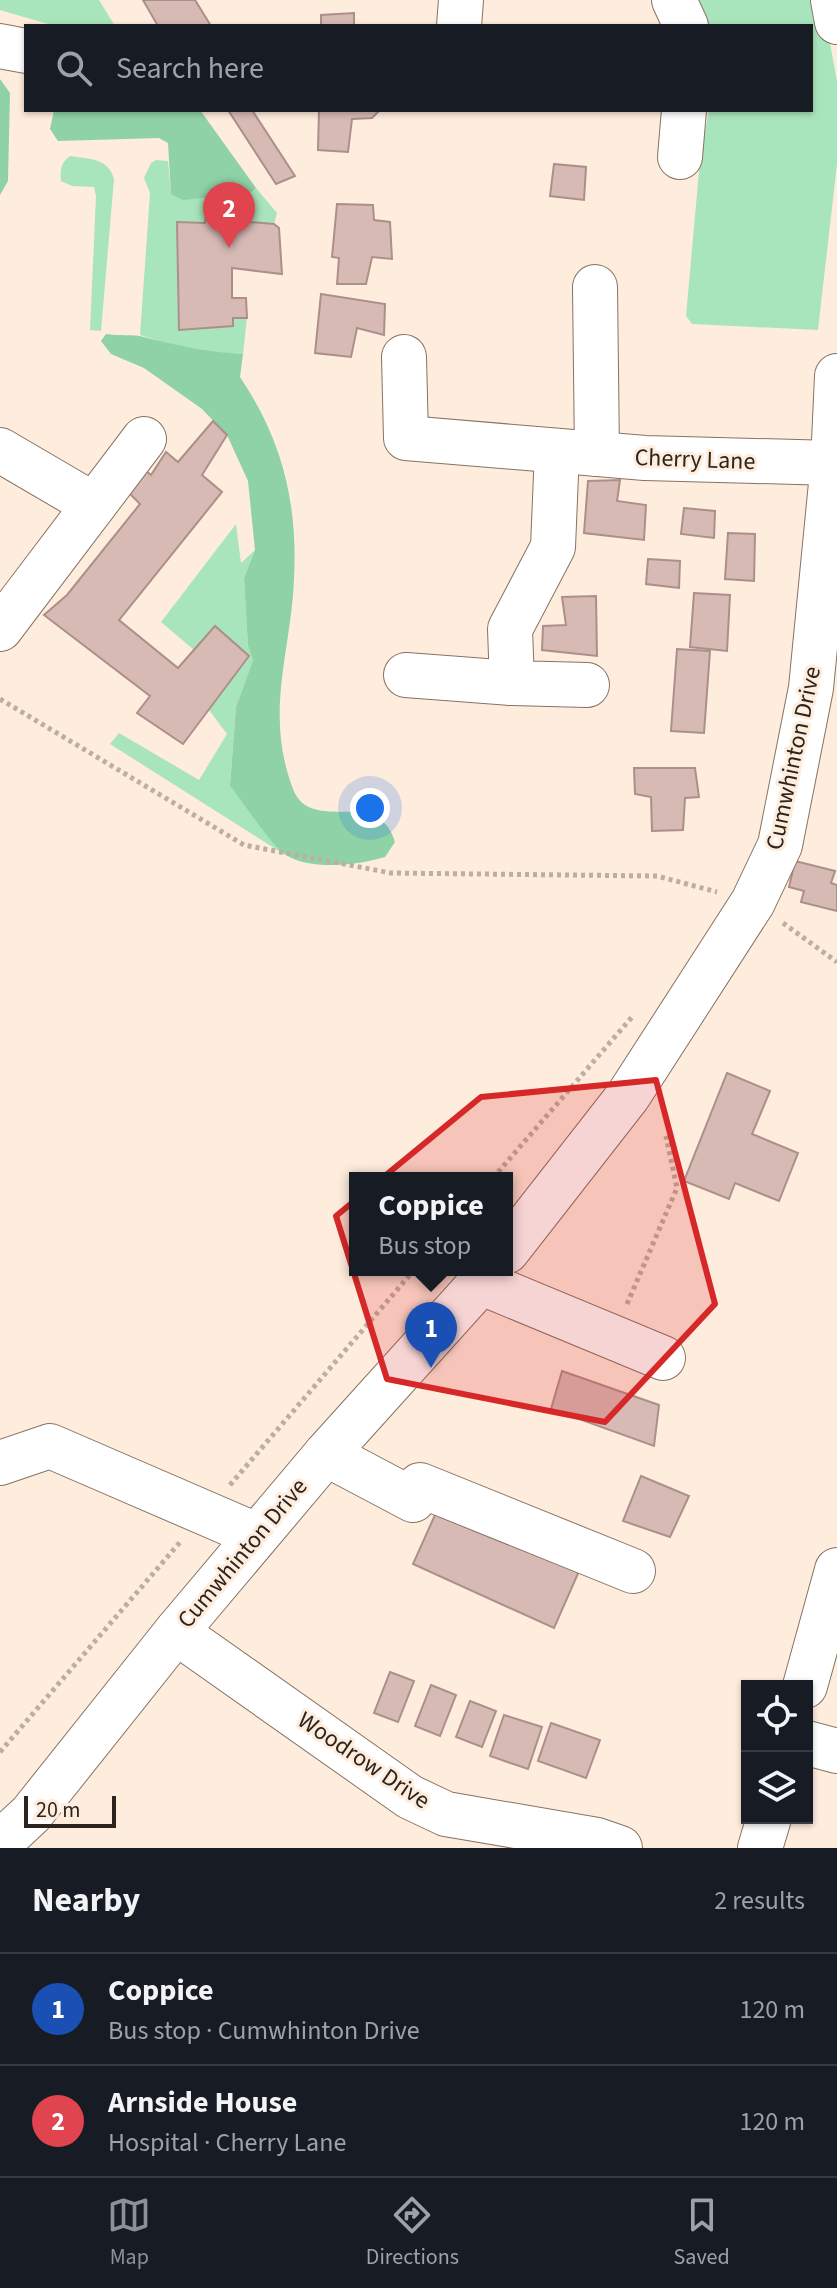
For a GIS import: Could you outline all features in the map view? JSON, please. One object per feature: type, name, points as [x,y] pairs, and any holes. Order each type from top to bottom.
[{"type":"street","points":[[459,24],[461,0]]},
{"type":"street","points":[[674,0],[685,24]]},
{"type":"street","points":[[833,0],[837,22]]},
{"type":"street","points":[[0,46],[24,51]]},
{"type":"street","points":[[680,157],[684,112]]},
{"type":"street","points":[[512,683],[510,629],[553,547],[577,452],[595,287]]},
{"type":"street","name":"Cherry Lane","points":[[404,357],[406,438],[577,452],[833,463]]},
{"type":"street","name":"Cumwhinton Drive","points":[[513,1244],[628,1096],[753,902],[780,845],[824,694],[837,376]]},
{"type":"street","points":[[0,629],[144,439]]},
{"type":"street","points":[[0,450],[94,505]]},
{"type":"street","points":[[406,675],[587,685]]},
{"type":"street","name":"Cumwhinton Drive","points":[[0,1843],[31,1814],[256,1535],[487,1276]]},
{"type":"street","points":[[508,1276],[613,1337],[663,1358]]},
{"type":"street","points":[[0,1463],[50,1446],[256,1535]]},
{"type":"street","points":[[326,1454],[413,1500],[420,1485],[633,1571]]},
{"type":"street","points":[[807,1680],[837,1570]]},
{"type":"street","name":"Woodrow Drive","points":[[176,1632],[410,1797],[446,1814],[582,1837],[620,1848]]},
{"type":"street","points":[[813,1745],[837,1751]]},
{"type":"street","points":[[760,1848],[767,1824]]},
{"type":"path","points":[[0,699],[244,845],[391,873],[657,876],[753,902],[837,962]]},
{"type":"path","points":[[498,1172],[638,1009]]},
{"type":"path","points":[[613,1337],[677,1188],[666,1136]]},
{"type":"highlighted area","points":[[656,1080],[715,1304],[605,1422],[387,1379],[336,1216],[481,1097]]},
{"type":"green space","points":[[0,0],[99,0],[114,24],[48,24],[0,10]]},
{"type":"green space","points":[[694,0],[822,0],[837,81],[837,164],[818,330],[692,324],[686,316],[700,160],[709,112],[813,112],[813,24],[708,24]]},
{"type":"green space","points":[[0,79],[10,93],[8,181],[0,195]]},
{"type":"green space","points":[[54,112],[201,112],[256,188],[251,193],[183,200],[171,194],[168,143],[159,138],[58,141],[50,129]]},
{"type":"green space","points":[[70,156],[103,163],[114,179],[101,331],[90,330],[96,196],[94,187],[72,186],[61,181],[62,167]]},
{"type":"green space","points":[[168,161],[171,194],[251,193],[256,188],[277,213],[274,224],[250,222],[207,205],[205,223],[177,222],[179,329],[233,326],[233,318],[247,318],[243,354],[196,352],[140,335],[150,193],[144,178],[151,163]]},
{"type":"green space","points":[[106,334],[140,336],[193,348],[243,354],[240,377],[255,400],[277,448],[290,498],[293,524],[294,579],[280,709],[280,735],[285,761],[293,789],[302,802],[314,809],[375,816],[387,825],[395,842],[385,857],[335,865],[296,860],[280,851],[230,786],[236,707],[253,660],[248,646],[244,578],[255,550],[248,481],[227,435],[202,409],[144,368],[111,354],[101,341]]},
{"type":"green space","points":[[236,524],[241,563],[255,550],[244,578],[248,646],[253,660],[236,707],[230,785],[285,855],[110,744],[119,733],[199,780],[227,734],[209,710],[249,656],[215,626],[194,650],[161,622]]},
{"type":"building","points":[[143,0],[195,0],[210,24],[157,24]]},
{"type":"building","points":[[354,13],[354,24],[321,24],[321,15]]},
{"type":"building","points":[[229,112],[253,112],[295,176],[276,184]]},
{"type":"building","points":[[319,112],[378,112],[372,118],[352,119],[348,152],[318,150]]},
{"type":"building","points":[[554,164],[586,167],[584,200],[550,196]]},
{"type":"building","points":[[337,204],[373,205],[374,220],[390,222],[392,259],[372,257],[366,284],[337,284],[339,258],[332,257]]},
{"type":"building","points":[[207,205],[241,208],[249,213],[250,222],[274,224],[279,228],[282,274],[232,268],[232,298],[246,298],[247,318],[233,318],[233,326],[179,330],[177,222],[205,223]]},
{"type":"building","points":[[321,294],[385,304],[384,335],[357,328],[351,357],[315,353]]},
{"type":"building","points":[[213,421],[227,435],[202,475],[222,492],[119,620],[178,668],[215,626],[249,656],[183,744],[137,713],[150,696],[44,615],[67,595],[140,504],[129,493],[145,470],[151,475],[166,452],[178,462]]},
{"type":"building","points":[[620,480],[617,501],[646,505],[644,540],[584,533],[588,481]]},
{"type":"building","points":[[684,508],[715,511],[714,538],[681,534]]},
{"type":"building","points":[[728,533],[755,534],[754,581],[725,579]]},
{"type":"building","points":[[648,559],[680,561],[679,588],[646,584]]},
{"type":"building","points":[[694,593],[730,595],[727,651],[690,647]]},
{"type":"building","points":[[596,596],[597,656],[542,650],[543,626],[566,625],[562,597]]},
{"type":"building","points":[[677,649],[710,651],[704,733],[671,731]]},
{"type":"building","points":[[634,768],[695,768],[699,797],[685,798],[683,830],[652,831],[651,797],[635,794]]},
{"type":"building","points":[[795,861],[835,871],[831,883],[837,885],[837,911],[801,902],[804,891],[789,887]]},
{"type":"building","points":[[727,1073],[770,1091],[752,1134],[798,1153],[779,1201],[735,1183],[729,1199],[684,1181]]},
{"type":"building","points":[[562,1371],[659,1405],[654,1446],[551,1409]]},
{"type":"building","points":[[641,1476],[689,1496],[670,1537],[623,1521]]},
{"type":"building","points":[[439,1506],[580,1569],[554,1628],[413,1564]]},
{"type":"building","points":[[390,1672],[414,1681],[398,1722],[374,1713]]},
{"type":"building","points":[[431,1685],[456,1695],[440,1736],[415,1726]]},
{"type":"building","points":[[470,1701],[496,1711],[482,1747],[456,1737]]},
{"type":"building","points":[[504,1715],[542,1727],[528,1769],[490,1756]]},
{"type":"building","points":[[551,1723],[600,1740],[586,1778],[538,1761]]},
{"type":"place","name":"Arnside House","points":[[229,248]]},
{"type":"place","name":"Coppice","points":[[431,1368]]}]
